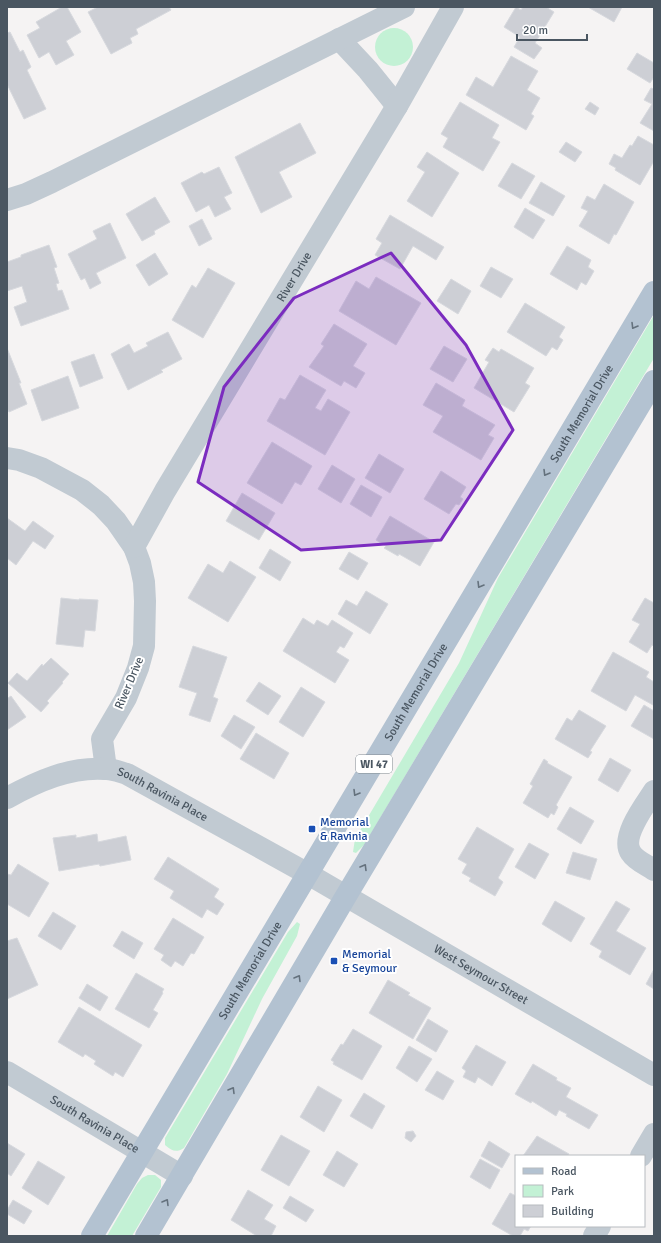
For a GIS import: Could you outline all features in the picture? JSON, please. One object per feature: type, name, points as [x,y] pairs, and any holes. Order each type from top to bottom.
[{"type":"main road","name":"South Memorial Drive","points":[[92,1236],[654,292]]},
{"type":"main road","points":[[146,1236],[346,896],[654,381]]},
{"type":"street","points":[[7,200],[26,194],[52,182],[404,7]]},
{"type":"street","name":"River Drive","points":[[134,547],[165,491],[454,7]]},
{"type":"street","points":[[339,39],[368,70],[396,106]]},
{"type":"street","name":"River Drive","points":[[7,458],[19,460],[41,468],[82,490],[101,505],[116,521],[134,547],[140,563],[144,582],[144,646],[138,668],[126,698],[102,739],[106,768]]},
{"type":"street","name":"South Ravinia Place","points":[[7,798],[41,781],[62,774],[82,770],[106,768],[127,774],[146,783],[308,874]]},
{"type":"street","points":[[654,790],[632,828],[628,846],[631,854],[654,870]]},
{"type":"street","name":"West Seymour Street","points":[[308,874],[654,1075]]},
{"type":"street","name":"South Ravinia Place","points":[[7,1072],[182,1176]]},
{"type":"street","points":[[642,1155],[654,1134]]},
{"type":"street","points":[[594,1236],[599,1227]]},
{"type":"highlighted area","points":[[391,253],[466,345],[513,430],[441,540],[301,550],[198,482],[224,387],[294,298]]},
{"type":"green space","points":[[394,28],[404,31],[410,37],[413,47],[410,57],[404,63],[394,66],[384,63],[378,57],[375,47],[378,37],[384,31]]},
{"type":"green space","points":[[654,315],[654,358],[364,845],[356,853],[353,852],[355,839],[459,663],[498,578]]},
{"type":"green space","points":[[297,922],[300,924],[297,936],[262,999],[227,1074],[184,1148],[176,1151],[170,1149],[165,1145],[165,1138],[288,932]]},
{"type":"green space","points":[[148,1175],[155,1175],[161,1180],[161,1187],[132,1236],[107,1236],[137,1184],[142,1178]]},
{"type":"building","points":[[62,7],[67,7],[81,32],[66,41],[74,55],[56,65],[49,52],[39,58],[27,35],[40,28],[36,22]]},
{"type":"building","points":[[98,7],[169,7],[171,10],[136,29],[138,34],[130,38],[132,43],[111,54],[88,12]]},
{"type":"building","points":[[516,7],[521,10],[523,7],[546,7],[554,12],[535,43],[542,48],[534,59],[514,47],[520,37],[504,27]]},
{"type":"building","points":[[588,7],[622,7],[614,22]]},
{"type":"building","points":[[10,32],[20,52],[23,50],[31,67],[27,70],[46,109],[24,119],[7,84],[7,33]]},
{"type":"building","points":[[637,53],[654,63],[654,77],[650,83],[627,69]]},
{"type":"building","points":[[511,56],[538,71],[527,90],[540,98],[531,114],[534,116],[526,130],[466,95],[476,77],[493,87]]},
{"type":"building","points":[[651,88],[654,89],[654,131],[640,123],[652,104],[644,100]]},
{"type":"building","points":[[460,102],[499,125],[492,138],[500,142],[483,171],[443,147],[448,138],[441,134]]},
{"type":"building","points":[[590,102],[599,108],[595,115],[585,109]]},
{"type":"building","points":[[300,123],[316,153],[279,172],[292,197],[261,213],[235,157]]},
{"type":"building","points":[[638,136],[654,145],[654,161],[640,185],[615,170],[616,168],[609,164],[614,154],[622,158]]},
{"type":"building","points":[[566,142],[582,152],[575,162],[559,152]]},
{"type":"building","points":[[427,152],[459,173],[432,217],[407,201],[425,172],[417,167]]},
{"type":"building","points":[[512,163],[535,176],[521,199],[498,186]]},
{"type":"building","points":[[219,167],[232,193],[224,197],[231,209],[215,217],[209,205],[196,212],[181,183],[202,172],[204,174]]},
{"type":"building","points":[[541,182],[565,196],[553,216],[529,203]]},
{"type":"building","points":[[604,184],[634,202],[616,235],[614,234],[609,244],[579,226],[588,211],[581,208],[587,196],[595,200]]},
{"type":"building","points":[[155,197],[170,222],[154,231],[155,234],[142,241],[126,214]]},
{"type":"building","points":[[525,208],[545,220],[533,239],[514,227]]},
{"type":"building","points":[[390,215],[444,247],[436,260],[413,246],[400,269],[375,255],[382,243],[376,239]]},
{"type":"building","points":[[202,219],[212,239],[199,246],[189,226]]},
{"type":"building","points":[[110,223],[126,258],[96,273],[101,283],[90,289],[85,278],[81,280],[68,254],[97,239],[93,231]]},
{"type":"building","points":[[49,245],[57,267],[54,268],[59,283],[56,284],[58,291],[62,290],[69,309],[21,326],[14,307],[27,302],[22,286],[7,291],[7,262],[21,257],[21,255]]},
{"type":"building","points":[[567,246],[591,260],[588,267],[594,271],[586,285],[581,282],[577,290],[550,274]]},
{"type":"building","points":[[155,253],[168,274],[149,286],[136,265]]},
{"type":"building","points":[[491,267],[513,279],[501,298],[480,286]]},
{"type":"building","points":[[208,268],[235,283],[203,338],[172,320],[192,285],[196,288]]},
{"type":"building","points":[[376,277],[421,303],[396,345],[339,311],[356,281],[369,289]]},
{"type":"building","points":[[451,279],[471,291],[458,314],[437,301]]},
{"type":"building","points":[[525,303],[565,327],[559,337],[563,340],[557,350],[552,347],[546,356],[507,332]]},
{"type":"building","points":[[334,324],[367,344],[353,366],[365,373],[356,388],[344,381],[341,386],[309,367],[324,346],[321,344]]},
{"type":"building","points":[[168,332],[182,359],[161,370],[163,372],[128,390],[111,354],[129,344],[134,353],[148,346],[146,343]]},
{"type":"building","points":[[444,346],[467,359],[453,382],[430,369]]},
{"type":"building","points":[[7,348],[21,383],[19,383],[27,404],[9,412],[7,408]]},
{"type":"building","points":[[493,348],[499,352],[501,349],[534,368],[525,383],[530,386],[514,412],[474,388],[489,362],[485,360]]},
{"type":"building","points":[[94,354],[103,378],[80,387],[71,362]]},
{"type":"building","points":[[300,375],[326,390],[315,408],[321,411],[328,399],[350,412],[325,455],[267,421],[280,398],[285,400]]},
{"type":"building","points":[[68,376],[79,408],[42,421],[31,390]]},
{"type":"building","points":[[436,383],[465,400],[462,406],[495,425],[488,435],[494,438],[481,460],[433,432],[443,416],[423,405]]},
{"type":"building","points":[[272,442],[312,466],[301,485],[295,482],[282,504],[247,483]]},
{"type":"building","points":[[379,454],[404,469],[390,493],[365,478]]},
{"type":"building","points":[[332,465],[355,479],[341,503],[318,489]]},
{"type":"building","points":[[441,471],[466,487],[460,497],[463,499],[459,505],[456,504],[449,514],[424,499]]},
{"type":"building","points":[[361,485],[382,497],[371,517],[350,504]]},
{"type":"building","points":[[242,493],[275,513],[259,540],[226,521]]},
{"type":"building","points":[[390,516],[434,542],[420,566],[399,554],[398,556],[384,548],[386,546],[376,540]]},
{"type":"building","points":[[7,518],[25,531],[33,521],[54,536],[45,549],[33,541],[16,565],[7,558]]},
{"type":"building","points":[[270,549],[291,562],[280,581],[259,568]]},
{"type":"building","points":[[349,552],[368,563],[358,580],[339,569]]},
{"type":"building","points":[[230,561],[256,577],[228,622],[188,598],[208,564],[223,573]]},
{"type":"building","points":[[366,591],[388,604],[370,634],[338,614],[346,600],[357,606]]},
{"type":"building","points":[[61,598],[98,600],[95,631],[85,630],[83,647],[56,644]]},
{"type":"building","points":[[645,598],[654,603],[654,647],[652,645],[647,653],[629,642],[640,624],[632,620]]},
{"type":"building","points":[[303,618],[314,625],[317,620],[328,626],[332,620],[353,633],[344,648],[340,646],[336,652],[349,660],[335,683],[283,651]]},
{"type":"building","points":[[193,646],[227,657],[213,697],[218,699],[210,722],[189,715],[197,693],[179,687]]},
{"type":"building","points":[[613,652],[649,672],[646,677],[654,682],[653,705],[635,695],[626,711],[591,691]]},
{"type":"building","points":[[51,658],[69,674],[47,701],[49,703],[41,712],[8,683],[17,673],[27,681],[42,664],[43,666]]},
{"type":"building","points":[[259,682],[281,696],[268,715],[246,701]]},
{"type":"building","points":[[301,687],[325,702],[303,737],[279,722]]},
{"type":"building","points":[[11,696],[26,717],[7,730],[7,697],[8,698]]},
{"type":"building","points":[[644,705],[654,711],[654,739],[631,726]]},
{"type":"building","points":[[579,710],[606,726],[590,751],[592,752],[588,758],[555,739],[567,718],[572,721]]},
{"type":"building","points":[[234,715],[255,727],[241,749],[221,736]]},
{"type":"building","points":[[256,733],[289,753],[274,779],[240,759]]},
{"type":"building","points":[[610,758],[631,770],[618,792],[598,780]]},
{"type":"building","points":[[544,759],[548,762],[547,763],[572,777],[556,805],[558,807],[554,815],[551,813],[548,818],[523,803],[533,786],[530,784]]},
{"type":"building","points":[[570,807],[594,821],[581,844],[557,829]]},
{"type":"building","points":[[477,827],[514,849],[498,878],[503,882],[495,896],[469,881],[471,878],[462,873],[467,864],[458,859]]},
{"type":"building","points":[[97,834],[98,842],[126,836],[131,860],[100,866],[99,864],[59,871],[53,838],[76,835],[76,838]]},
{"type":"building","points":[[529,843],[549,854],[535,879],[515,867]]},
{"type":"building","points":[[573,852],[597,859],[590,880],[566,873]]},
{"type":"building","points":[[168,857],[219,889],[214,897],[224,904],[217,915],[207,909],[202,918],[170,898],[174,891],[154,879]]},
{"type":"building","points":[[18,864],[49,883],[29,917],[7,904],[7,874],[11,875]]},
{"type":"building","points":[[555,901],[585,918],[571,942],[542,924]]},
{"type":"building","points":[[616,901],[630,909],[616,931],[646,948],[630,975],[599,957],[602,951],[590,944]]},
{"type":"building","points":[[53,912],[76,926],[61,950],[38,936]]},
{"type":"building","points":[[173,918],[204,937],[194,954],[191,953],[183,966],[175,961],[171,967],[161,960],[164,955],[154,949]]},
{"type":"building","points":[[122,931],[143,943],[134,959],[113,946]]},
{"type":"building","points":[[17,938],[38,985],[7,999],[7,941]]},
{"type":"building","points":[[654,969],[654,989],[646,984]]},
{"type":"building","points":[[136,973],[164,989],[153,1010],[158,1013],[149,1028],[115,1009]]},
{"type":"building","points":[[388,980],[410,993],[408,995],[431,1008],[413,1039],[369,1013]]},
{"type":"building","points":[[87,984],[108,997],[100,1011],[79,998]]},
{"type":"building","points":[[79,1007],[142,1045],[123,1077],[115,1072],[113,1076],[94,1064],[96,1061],[85,1054],[83,1057],[58,1042]]},
{"type":"building","points":[[428,1019],[448,1031],[436,1052],[416,1040]]},
{"type":"building","points":[[353,1029],[382,1046],[362,1080],[333,1064],[334,1062],[331,1060]]},
{"type":"building","points":[[476,1045],[506,1062],[492,1086],[478,1077],[475,1083],[463,1077],[466,1071],[462,1068]]},
{"type":"building","points":[[409,1046],[432,1059],[417,1082],[396,1068]]},
{"type":"building","points":[[533,1064],[557,1078],[556,1080],[571,1088],[566,1097],[598,1115],[589,1129],[566,1116],[567,1114],[559,1110],[556,1116],[532,1101],[531,1103],[515,1094]]},
{"type":"building","points":[[437,1071],[454,1081],[443,1100],[425,1090]]},
{"type":"building","points":[[318,1086],[342,1100],[324,1132],[300,1117]]},
{"type":"building","points":[[364,1093],[385,1106],[372,1129],[350,1116]]},
{"type":"building","points":[[413,1131],[416,1136],[411,1142],[405,1138],[406,1132]]},
{"type":"building","points":[[281,1135],[310,1151],[289,1186],[261,1170]]},
{"type":"building","points":[[537,1136],[569,1154],[568,1155],[524,1155]]},
{"type":"building","points":[[489,1141],[510,1154],[502,1168],[481,1156]]},
{"type":"building","points":[[7,1143],[25,1154],[11,1176],[7,1173]]},
{"type":"building","points":[[337,1151],[358,1164],[344,1187],[323,1175]]},
{"type":"building","points":[[480,1159],[500,1170],[490,1189],[470,1177]]},
{"type":"building","points":[[38,1161],[65,1177],[48,1205],[22,1188]]},
{"type":"building","points":[[248,1190],[273,1205],[264,1219],[276,1226],[271,1236],[257,1236],[231,1220]]},
{"type":"building","points":[[510,1193],[515,1196],[515,1227],[530,1227],[528,1231],[524,1229],[520,1236],[513,1236],[492,1224]]},
{"type":"building","points":[[290,1196],[314,1210],[306,1222],[283,1208]]},
{"type":"building","points":[[13,1200],[32,1211],[24,1224],[7,1214],[7,1210]]},
{"type":"place","name":"Memorial & Ravinia","points":[[312,829]]},
{"type":"place","name":"Memorial & Seymour","points":[[334,961]]}]
